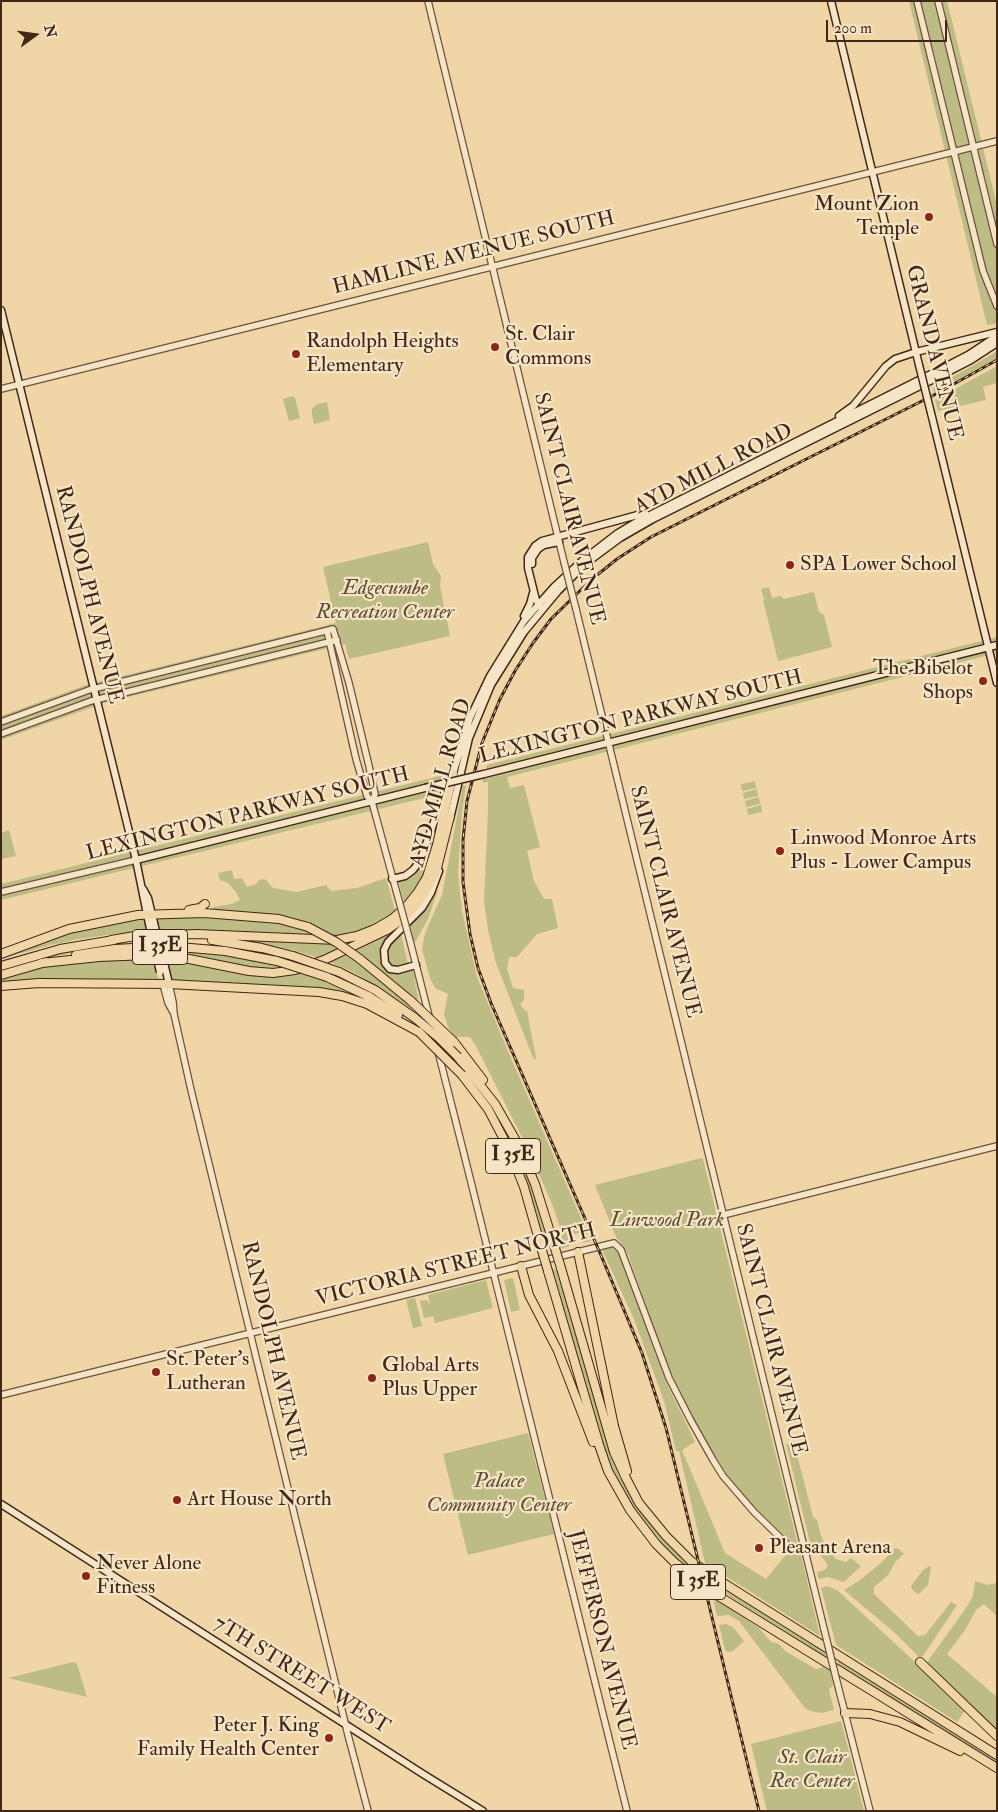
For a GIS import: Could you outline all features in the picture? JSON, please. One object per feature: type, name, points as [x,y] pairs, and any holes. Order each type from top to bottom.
[{"type":"highway","points":[[111,940],[136,936],[179,934],[337,940],[357,936],[375,929],[392,919],[406,907],[427,877],[437,845],[453,774]]},
{"type":"highway","name":"AYD MILL ROAD","points":[[42,963],[99,957],[148,956],[189,959],[249,971],[273,973],[295,970],[324,960],[387,930],[404,918],[416,905],[436,872],[450,816]]},
{"type":"highway","points":[[1,954],[69,929],[112,920],[150,920],[200,908],[205,904]]},
{"type":"highway","points":[[179,913],[279,919],[308,927],[336,942],[411,1001],[454,1042],[491,1091],[502,1114]]},
{"type":"highway","name":"I 35E","points":[[1,966],[45,953],[111,940],[168,937],[207,940],[253,946],[293,956],[339,972],[375,990],[415,1018],[439,1038],[483,1086],[502,1114],[519,1146],[530,1170],[554,1244],[614,1452],[639,1503],[657,1527],[691,1561],[717,1579],[997,1754]]},
{"type":"highway","name":"I 35E","points":[[1,975],[42,963],[99,951],[168,946],[225,951],[278,961],[327,977],[370,997],[419,1032],[462,1075],[491,1114],[509,1148],[524,1187],[599,1445],[618,1492],[638,1522],[656,1544],[697,1581],[997,1769]]},
{"type":"highway","points":[[1,986],[39,983],[166,984],[330,994],[367,1004],[419,1032]]},
{"type":"highway","points":[[578,1252],[618,1444],[639,1503]]},
{"type":"highway","points":[[521,1266],[529,1295],[558,1350],[599,1458],[618,1492]]},
{"type":"highway","points":[[920,1662],[997,1736]]},
{"type":"highway","points":[[845,1712],[870,1714],[900,1722],[997,1769]]},
{"type":"main road","name":"GRAND AVENUE","points":[[831,1],[997,683]]},
{"type":"main road","name":"RANDOLPH AVENUE","points":[[1,310],[143,888],[143,899],[166,984]]},
{"type":"main road","points":[[821,429],[853,406],[891,362],[900,357],[997,334]]},
{"type":"main road","name":"AYD MILL ROAD","points":[[450,816],[462,761],[478,712],[491,685],[540,605],[575,574],[620,538],[652,519],[860,413],[968,354],[997,334]]},
{"type":"main road","name":"AYD MILL ROAD","points":[[392,878],[405,876],[420,861],[453,774],[470,718],[490,676],[510,643],[540,605],[583,560],[618,533],[658,510],[821,429],[940,376],[997,343]]},
{"type":"main road","points":[[860,413],[868,396],[890,369],[897,363],[916,354]]},
{"type":"main road","points":[[540,605],[532,568],[532,558],[536,552],[559,539],[658,510]]},
{"type":"main road","points":[[540,605],[533,589],[528,568],[530,553],[542,541],[559,539]]},
{"type":"main road","points":[[510,643],[530,604],[533,589]]},
{"type":"main road","name":"LEXINGTON PARKWAY SOUTH","points":[[136,860],[997,645]]},
{"type":"main road","points":[[416,965],[398,970],[390,969],[385,963],[384,950],[390,940],[417,914],[431,893],[439,873],[450,816]]},
{"type":"main road","name":"7TH STREET WEST","points":[[1,1504],[483,1811]]},
{"type":"street","name":"SAINT CLAIR AVENUE","points":[[428,1],[804,1548],[870,1811]]},
{"type":"street","points":[[917,1],[983,271],[997,306]]},
{"type":"street","points":[[938,1],[997,244]]},
{"type":"street","name":"HAMLINE AVENUE SOUTH","points":[[1,389],[997,141]]},
{"type":"street","points":[[1,722],[94,689],[333,629],[369,766],[375,794],[372,802],[367,796],[356,759],[327,631]]},
{"type":"street","points":[[1,734],[97,700],[337,640]]},
{"type":"street","name":"JEFFERSON AVENUE","points":[[372,802],[410,941],[494,1273],[627,1811]]},
{"type":"street","name":"LEXINGTON PARKWAY SOUTH","points":[[1,892],[136,860]]},
{"type":"street","name":"RANDOLPH AVENUE","points":[[166,984],[173,1002],[174,1014],[250,1333],[368,1811]]},
{"type":"street","points":[[723,1215],[997,1146]]},
{"type":"street","name":"VICTORIA STREET NORTH","points":[[1,1395],[614,1243],[621,1250],[669,1378],[713,1460],[754,1512],[790,1547],[794,1549],[804,1548]]},
{"type":"green space","points":[[909,1],[947,1],[997,205],[997,322],[995,324],[987,325]]},
{"type":"green space","points":[[997,351],[997,358],[934,393],[933,387]]},
{"type":"green space","points":[[997,366],[997,383],[983,387],[986,400],[938,411],[935,400]]},
{"type":"green space","points":[[293,396],[300,418],[289,421],[283,399]]},
{"type":"green space","points":[[327,402],[330,420],[314,424],[312,409],[317,404]]},
{"type":"green space","name":"Edgecumbe Recreation Center","points":[[428,542],[433,564],[441,576],[440,586],[450,636],[349,659],[345,644],[104,703],[1,740],[1,716],[86,685],[336,623],[323,567]]},
{"type":"green space","points":[[769,587],[772,598],[780,596],[784,599],[814,592],[819,612],[824,615],[832,647],[778,661],[763,600],[767,599],[764,599],[761,589]]},
{"type":"green space","points":[[997,637],[997,653],[507,777],[510,788],[524,785],[540,847],[527,851],[534,881],[544,899],[552,899],[558,928],[537,934],[517,957],[509,957],[507,969],[513,988],[524,990],[524,1000],[520,1004],[527,1011],[536,1058],[534,1060],[496,963],[488,930],[484,901],[488,782],[482,783],[487,765]]},
{"type":"green space","points":[[444,775],[437,795],[1,900],[1,884]]},
{"type":"green space","points":[[755,781],[756,788],[742,791],[741,784]]},
{"type":"green space","points":[[463,785],[466,786],[462,811],[458,875],[462,911],[477,977],[591,1241],[583,1243],[579,1233],[574,1234],[568,1239],[570,1246],[560,1249],[558,1242],[561,1231],[554,1209],[532,1157],[476,1046],[470,1037],[455,1037],[448,1027],[444,1014],[448,994],[435,988],[430,978],[422,949],[425,933],[442,895]]},
{"type":"green space","points":[[757,789],[758,796],[744,799],[743,793]]},
{"type":"green space","points":[[759,797],[760,804],[746,807],[745,801]]},
{"type":"green space","points":[[444,798],[428,871],[405,906],[398,880],[411,875]]},
{"type":"green space","points":[[761,805],[762,812],[748,815],[747,809]]},
{"type":"green space","points":[[9,830],[16,856],[1,859],[1,833]]},
{"type":"green space","points":[[232,870],[234,879],[242,878],[247,887],[256,884],[259,880],[265,879],[273,888],[296,892],[326,885],[331,891],[357,888],[386,878],[396,914],[367,930],[336,937],[304,921],[275,915],[212,910],[213,907],[232,904],[240,900],[228,883],[220,880],[218,873]]},
{"type":"green space","points":[[438,890],[428,919],[416,941],[414,941],[410,925],[425,910]]},
{"type":"green space","points":[[200,916],[279,922],[304,928],[320,936],[161,933],[157,918]]},
{"type":"green space","points":[[143,917],[148,933],[122,933],[79,939],[1,959],[1,956],[59,934]]},
{"type":"green space","points":[[398,924],[400,930],[389,939],[384,966],[392,973],[399,973],[411,970],[411,964],[419,994],[412,975],[419,1005],[352,949]]},
{"type":"green space","points":[[401,934],[408,964],[400,968],[388,965],[386,953],[391,943]]},
{"type":"green space","points":[[225,937],[331,942],[343,950],[323,959],[292,950]]},
{"type":"green space","points":[[149,942],[150,944],[76,952],[40,960],[1,972],[1,970],[39,958],[75,950],[121,943]]},
{"type":"green space","points":[[162,942],[226,945],[292,959],[226,947]]},
{"type":"green space","points":[[165,951],[225,955],[260,961],[294,970],[275,972],[166,956]]},
{"type":"green space","points":[[346,952],[411,1004],[412,1010],[355,973],[327,961]]},
{"type":"green space","points":[[153,958],[159,981],[1,984],[1,980],[51,965],[72,962]]},
{"type":"green space","points":[[167,959],[243,972],[299,971],[335,985],[367,1001],[172,981]]},
{"type":"green space","points":[[329,972],[383,1000],[409,1017],[417,1026],[372,995],[327,973]]},
{"type":"green space","points":[[459,1064],[485,1097],[513,1144],[532,1185],[550,1246],[545,1247],[526,1182],[506,1135],[496,1117]]},
{"type":"green space","name":"Linwood Park","points":[[702,1158],[798,1545],[796,1546],[752,1505],[727,1475],[706,1442],[679,1391],[660,1346],[628,1254],[616,1237],[595,1185]]},
{"type":"green space","points":[[614,1248],[619,1253],[666,1382],[695,1442],[682,1450],[725,1553],[766,1579],[788,1552],[801,1555],[820,1636],[705,1563],[679,1451],[676,1451],[664,1401],[634,1319],[603,1252],[603,1249]]},
{"type":"green space","points":[[556,1269],[596,1406],[617,1468],[636,1504],[651,1525],[677,1553],[700,1571],[702,1578],[674,1556],[648,1528],[632,1506],[613,1470],[603,1444],[551,1270]]},
{"type":"green space","points":[[513,1278],[520,1310],[511,1312],[504,1280]]},
{"type":"green space","points":[[486,1280],[493,1308],[435,1323],[433,1316],[424,1318],[420,1301],[427,1300],[430,1305],[428,1295]]},
{"type":"green space","points":[[415,1298],[422,1326],[413,1328],[406,1300]]},
{"type":"green space","name":"Palace Community Center","points":[[528,1433],[554,1534],[468,1555],[443,1454]]},
{"type":"green space","points":[[794,1443],[813,1517],[817,1520],[827,1549],[836,1559],[846,1562],[851,1558],[861,1566],[844,1582],[828,1577],[819,1579],[817,1572],[825,1570],[828,1565],[819,1553],[813,1555],[786,1444]]},
{"type":"green space","points":[[895,1548],[904,1554],[896,1561],[888,1575],[874,1587],[874,1594],[918,1636],[925,1635],[951,1602],[957,1605],[923,1656],[919,1657],[895,1633],[844,1590],[859,1581],[882,1562]]},
{"type":"green space","points":[[929,1566],[931,1567],[928,1585],[917,1594],[911,1586],[923,1570]]},
{"type":"green space","points":[[707,1577],[825,1651],[827,1658],[709,1583]]},
{"type":"green space","points":[[975,1581],[987,1585],[997,1583],[997,1616],[984,1604],[976,1610],[965,1630],[947,1654],[997,1697],[997,1731],[926,1664],[968,1605],[973,1596]]},
{"type":"green space","points":[[827,1586],[837,1590],[966,1709],[957,1722],[836,1645],[821,1588]]},
{"type":"green space","points":[[713,1597],[759,1628],[771,1642],[779,1644],[785,1651],[816,1669],[823,1667],[830,1671],[833,1685],[829,1690],[834,1710],[821,1713],[805,1708],[739,1621],[729,1615],[717,1616]]},
{"type":"green space","points":[[726,1624],[733,1627],[744,1641],[733,1651],[728,1652],[725,1650],[719,1625]]},
{"type":"green space","points":[[837,1658],[997,1758],[997,1764],[839,1665]]},
{"type":"green space","points":[[73,1662],[77,1664],[87,1697],[8,1678]]},
{"type":"green space","name":"St. Clair Rec Center","points":[[841,1721],[864,1811],[767,1811],[751,1744]]},
{"type":"railway","points":[[759,1811],[666,1428],[642,1353],[491,1003],[478,968],[470,934],[463,882],[463,840],[467,801],[482,743],[500,699],[515,671],[551,619],[591,580],[617,559],[651,537],[934,395],[997,360]]},
{"type":"place","name":"Mount Zion Temple","points":[[929,217]]},
{"type":"place","name":"St. Clair Commons","points":[[495,347]]},
{"type":"place","name":"Randolph Heights Elementary","points":[[296,354]]},
{"type":"place","name":"SPA Lower School","points":[[790,565]]},
{"type":"place","name":"The Bibelot Shops","points":[[983,681]]},
{"type":"place","name":"Linwood Monroe Arts Plus - Lower Campus","points":[[780,851]]},
{"type":"place","name":"St. Peter's Lutheran","points":[[156,1372]]},
{"type":"place","name":"Global Arts Plus Upper","points":[[372,1378]]},
{"type":"place","name":"Art House North","points":[[177,1500]]},
{"type":"place","name":"Pleasant Arena","points":[[759,1548]]},
{"type":"place","name":"Never Alone Fitness","points":[[86,1576]]},
{"type":"place","name":"Peter J. King Family Health Center","points":[[329,1738]]}]
